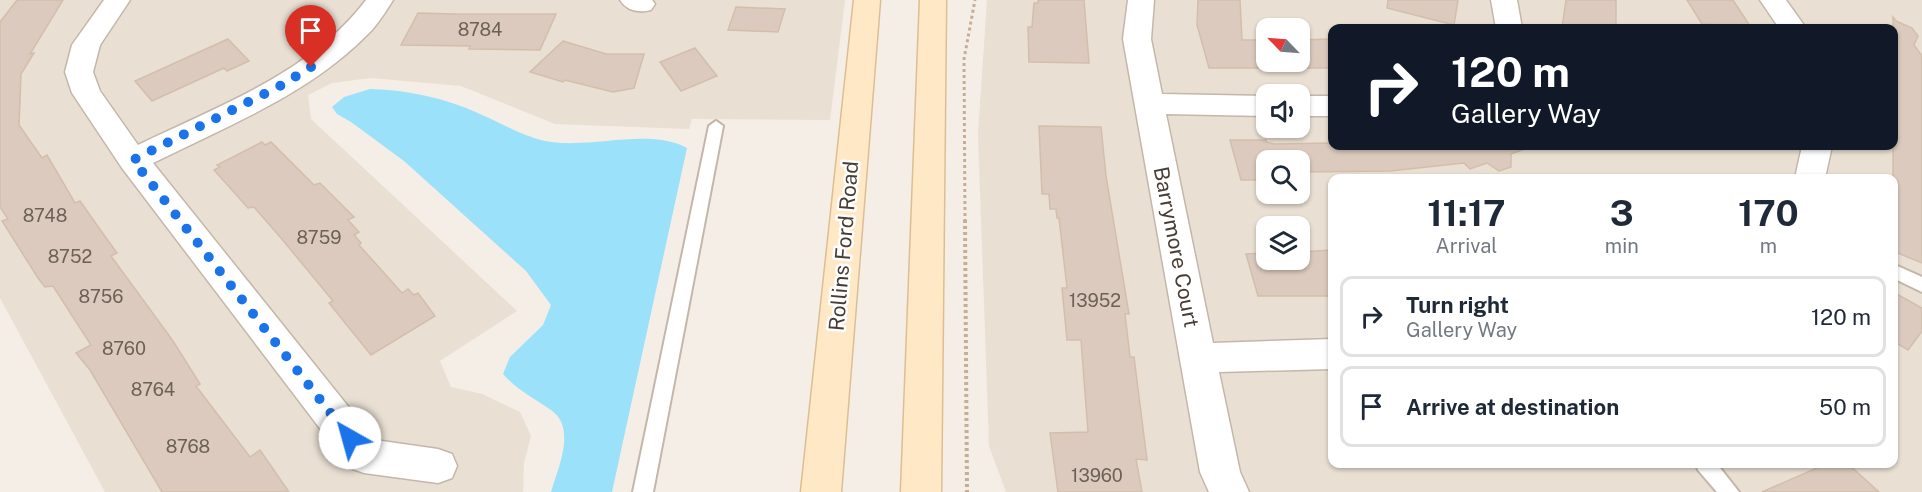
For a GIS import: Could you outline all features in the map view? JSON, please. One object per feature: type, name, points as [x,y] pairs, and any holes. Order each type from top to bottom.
[{"type":"main road","name":"Rollins Ford Road","points":[[821,492],[867,0]]},
{"type":"main road","points":[[921,492],[933,0]]},
{"type":"street","points":[[117,0],[86,45],[79,72],[86,93],[133,160],[364,456],[438,466]]},
{"type":"street","points":[[133,160],[280,86],[327,57],[371,17],[381,0]]},
{"type":"street","name":"Barrymore Court","points":[[1141,0],[1137,39],[1220,472],[1229,492]]},
{"type":"street","points":[[1504,0],[1508,24]]},
{"type":"street","points":[[1773,0],[1789,24]]},
{"type":"street","points":[[1149,104],[1256,106]]},
{"type":"street","points":[[1310,106],[1328,106]]},
{"type":"street","points":[[1811,174],[1816,150]]},
{"type":"street","points":[[1197,358],[1328,354]]},
{"type":"lane","points":[[643,492],[716,126]]},
{"type":"lane","points":[[1898,273],[1922,285]]},
{"type":"lane","points":[[1708,468],[1729,492]]},
{"type":"path","points":[[966,492],[963,59],[975,0]]},
{"type":"shaded area","points":[[0,0],[845,0],[830,120],[692,119],[689,129],[555,124],[461,86],[371,78],[332,83],[308,95],[311,119],[517,311],[440,361],[451,387],[482,394],[520,412],[531,436],[524,463],[523,492],[105,492],[0,298]]},
{"type":"shaded area","points":[[987,0],[1922,0],[1922,492],[1006,492],[989,446],[978,134]]},
{"type":"water","points":[[370,89],[413,93],[440,99],[467,108],[525,134],[552,142],[586,143],[656,139],[687,148],[612,492],[551,492],[561,460],[563,427],[559,418],[551,410],[503,374],[510,357],[543,325],[551,305],[526,271],[404,161],[337,114],[332,107],[344,97]]},
{"type":"building","points":[[17,0],[63,0],[30,54],[34,53],[21,74],[19,125],[42,158],[47,155],[75,203],[80,201],[117,253],[111,256],[173,341],[200,384],[196,386],[250,457],[260,450],[289,492],[162,492],[90,370],[76,353],[91,345],[53,286],[45,287],[38,278],[2,221],[8,219],[0,207],[0,22]]},
{"type":"building","points":[[1038,0],[1084,0],[1089,63],[1029,62],[1028,27],[1032,27],[1034,3],[1038,3]]},
{"type":"building","points":[[1198,0],[1240,0],[1242,40],[1256,40],[1256,68],[1209,68],[1197,25]]},
{"type":"building","points":[[1388,0],[1458,0],[1454,24],[1387,8]]},
{"type":"building","points":[[1566,0],[1616,0],[1616,24],[1563,24]]},
{"type":"building","points":[[1687,0],[1733,0],[1749,24],[1702,24]]},
{"type":"building","points":[[736,7],[785,9],[778,32],[728,30]]},
{"type":"building","points":[[418,13],[556,14],[540,50],[401,45]]},
{"type":"building","points":[[1893,17],[1896,21],[1912,28],[1918,36],[1914,45],[1922,56],[1922,263],[1898,253],[1898,174],[1893,174],[1893,150],[1898,150],[1898,24],[1893,24]]},
{"type":"building","points":[[228,39],[249,61],[227,71],[224,68],[152,101],[135,81]]},
{"type":"building","points":[[1328,39],[1328,68],[1310,68],[1310,40]]},
{"type":"building","points":[[563,41],[606,54],[644,54],[634,88],[613,92],[565,80],[563,82],[530,72]]},
{"type":"building","points":[[695,48],[717,76],[681,91],[660,62]]},
{"type":"building","points":[[1039,126],[1101,127],[1106,176],[1129,314],[1125,314],[1130,357],[1134,357],[1147,460],[1136,459],[1142,492],[1058,492],[1050,433],[1088,432],[1081,340],[1067,340],[1062,288],[1067,288],[1059,218],[1057,218],[1056,209],[1050,209],[1049,194],[1042,194]]},
{"type":"building","points":[[1230,140],[1266,140],[1274,144],[1328,143],[1328,150],[1522,150],[1511,154],[1511,167],[1499,171],[1487,163],[1470,169],[1464,163],[1390,171],[1310,172],[1310,150],[1256,150],[1256,180],[1241,180]]},
{"type":"building","points":[[262,142],[265,145],[271,142],[314,185],[320,183],[354,217],[348,220],[359,232],[354,235],[361,243],[359,245],[402,293],[408,289],[414,295],[418,293],[435,316],[371,355],[329,303],[333,301],[281,238],[254,207],[248,208],[214,170],[220,167],[217,165]]},
{"type":"building","points":[[1328,250],[1328,296],[1258,296],[1246,254],[1256,254],[1256,270],[1310,270],[1310,251]]},
{"type":"building","points":[[1898,295],[1922,308],[1922,331],[1908,350],[1898,344]]},
{"type":"building","points":[[1817,468],[1852,468],[1879,492],[1762,492]]},
{"type":"route","points":[[311,67],[280,86],[133,160],[350,438]]}]
